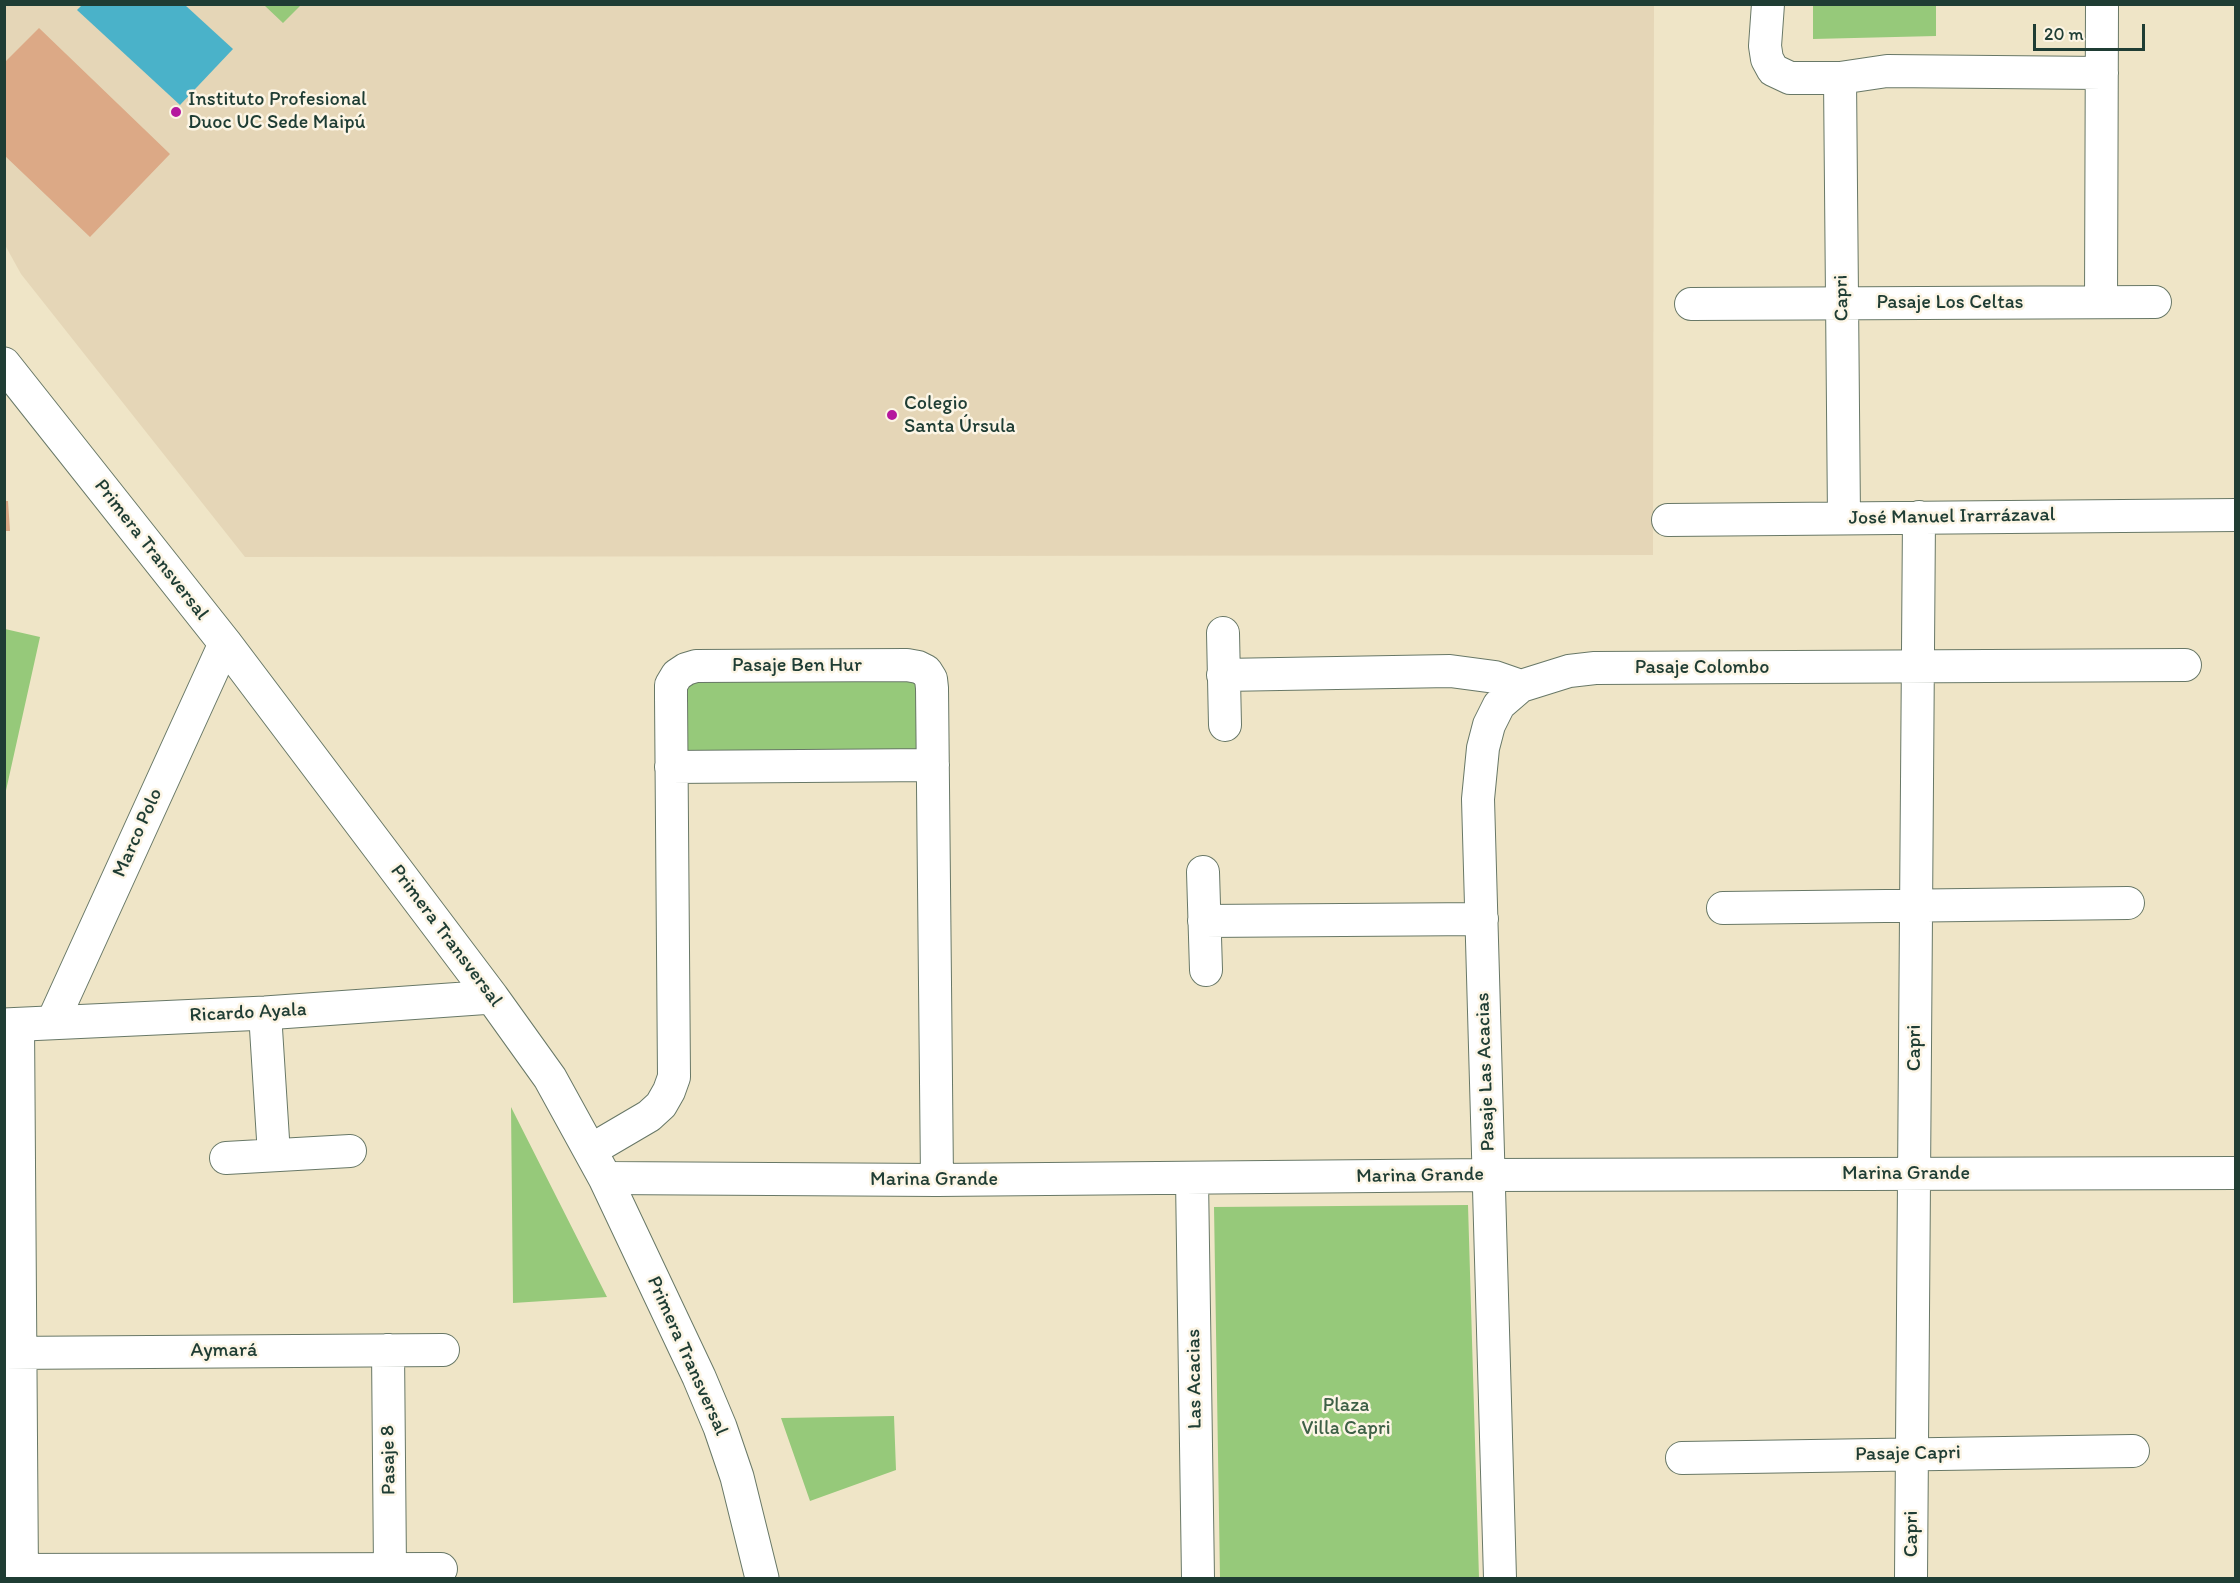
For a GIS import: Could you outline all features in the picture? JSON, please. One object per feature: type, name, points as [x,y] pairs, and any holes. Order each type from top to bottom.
[{"type":"street","points":[[1767,4],[1765,46],[1767,59],[1773,70],[1790,78],[1840,78],[1887,71],[2102,73]]},
{"type":"street","points":[[2101,302],[2102,4]]},
{"type":"street","name":"Capri","points":[[1840,78],[1844,518]]},
{"type":"street","name":"Pasaje Los Celtas","points":[[1691,304],[2156,302]]},
{"type":"street","name":"Primera Transversal","points":[[8,376],[225,643],[492,997],[550,1078],[605,1178],[699,1377],[720,1427],[737,1477],[762,1578]]},
{"type":"street","name":"José Manuel Irarrázaval","points":[[1668,520],[2235,515]]},
{"type":"street","name":"Capri","points":[[1911,1578],[1919,518]]},
{"type":"street","points":[[1222,633],[1225,725]]},
{"type":"street","name":"Marco Polo","points":[[52,1023],[225,643]]},
{"type":"street","name":"Pasaje Colombo","points":[[1521,686],[1569,671],[1595,668],[2185,665]]},
{"type":"street","name":"Pasaje Ben Hur","points":[[591,1150],[649,1116],[661,1105],[674,1077],[671,685],[677,675],[686,669],[708,666],[918,667],[926,671],[931,679],[937,1180]]},
{"type":"street","points":[[1223,675],[1450,671],[1495,677],[1521,686]]},
{"type":"street","name":"Pasaje Las Acacias","points":[[1500,1578],[1478,799],[1483,748],[1489,725],[1499,705],[1521,686]]},
{"type":"street","points":[[671,767],[933,765]]},
{"type":"street","points":[[1203,872],[1206,970]]},
{"type":"street","points":[[1723,908],[2128,903]]},
{"type":"street","points":[[1204,921],[1482,919]]},
{"type":"street","name":"Ricardo Ayala","points":[[11,1025],[265,1013],[492,997]]},
{"type":"street","points":[[265,1013],[274,1155]]},
{"type":"street","points":[[11,1025],[16,1573],[441,1569]]},
{"type":"street","points":[[226,1158],[350,1151]]},
{"type":"street","name":"Marina Grande","points":[[605,1178],[937,1180],[1489,1175],[2235,1173]]},
{"type":"street","name":"Las Acacias","points":[[1192,1179],[1198,1578]]},
{"type":"street","name":"Pasaje 8","points":[[388,1350],[390,1569]]},
{"type":"street","name":"Aymará","points":[[13,1353],[443,1350]]},
{"type":"street","name":"Pasaje Capri","points":[[1682,1458],[2133,1450]]},
{"type":"shaded area","name":"Colegio Santa Úrsula","points":[[4,5],[1654,5],[1653,555],[245,557],[21,274],[5,245]]},
{"type":"green space","points":[[264,5],[301,5],[283,23]]},
{"type":"green space","points":[[1813,5],[1936,5],[1936,36],[1813,39]]},
{"type":"green space","points":[[4,629],[40,637],[5,795]]},
{"type":"green space","points":[[906,673],[922,682],[922,748],[909,758],[697,757],[683,748],[681,686],[695,674]]},
{"type":"green space","points":[[511,1107],[607,1297],[513,1303]]},
{"type":"green space","name":"Plaza Villa Capri","points":[[1468,1205],[1479,1578],[1220,1578],[1214,1207]]},
{"type":"green space","points":[[894,1416],[896,1470],[810,1501],[781,1418]]},
{"type":"water","points":[[83,4],[185,5],[233,49],[180,105],[77,10]]},
{"type":"building","points":[[39,28],[170,154],[90,237],[4,155],[4,63]]},
{"type":"building","points":[[4,501],[8,501],[10,531],[4,531]]},
{"type":"place","name":"Instituto Profesional Duoc UC Sede Maipú","points":[[176,112]]},
{"type":"place","name":"Colegio Santa Úrsula","points":[[892,415]]}]
